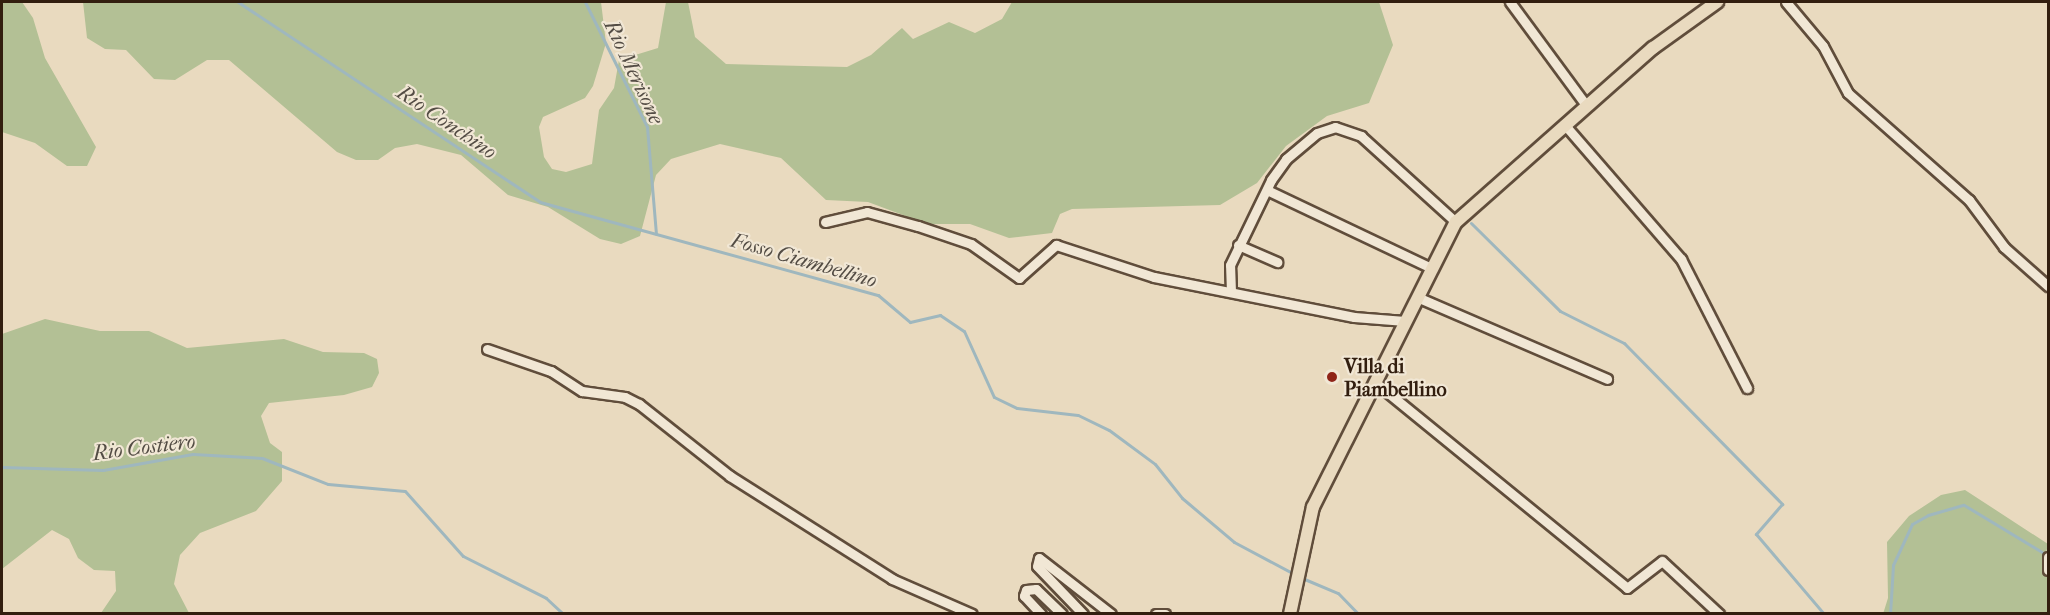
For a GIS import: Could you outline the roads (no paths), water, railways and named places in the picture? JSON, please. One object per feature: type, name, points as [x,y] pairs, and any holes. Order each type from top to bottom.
[{"type":"main road","points":[[1290,614],[1313,507],[1456,222],[1586,105],[1716,2]]},
{"type":"street","points":[[1510,2],[1586,105]]},
{"type":"street","points":[[1786,2],[1823,46],[1848,93],[1969,200],[2004,247],[2049,285]]},
{"type":"street","points":[[1564,124],[1682,259],[1747,388]]},
{"type":"street","points":[[1231,292],[1230,265],[1238,245],[1286,159],[1317,133],[1335,127],[1361,136],[1456,222]]},
{"type":"street","points":[[1267,190],[1431,268]]},
{"type":"street","points":[[825,222],[867,212],[918,226],[971,244],[1018,278],[1056,244],[1154,277],[1354,317],[1405,321]]},
{"type":"street","points":[[1238,245],[1277,262]]},
{"type":"street","points":[[1417,297],[1607,379]]},
{"type":"street","points":[[488,349],[551,371],[582,391],[639,404],[730,476],[892,579],[972,614]]},
{"type":"street","points":[[1376,383],[1627,588],[1662,561],[1719,614]]},
{"type":"street","points":[[2049,557],[2049,570]]},
{"type":"street","points":[[1083,614],[1037,566],[1039,558],[1111,614]]},
{"type":"street","points":[[1041,614],[1024,596],[1026,590],[1036,589],[1062,614]]},
{"type":"street","points":[[1156,614],[1165,614]]},
{"type":"waterway","name":"Fosso Ciambellino","points":[[238,2],[540,202],[878,295],[910,322],[940,315],[964,331],[994,397],[1017,408],[1078,415],[1109,430],[1155,464],[1182,498],[1234,542],[1296,575]]},
{"type":"waterway","name":"Rio Merisone","points":[[585,2],[647,127],[656,234]]},
{"type":"waterway","points":[[1471,223],[1560,311],[1624,343],[1782,504],[1756,534],[1824,614]]},
{"type":"waterway","name":"Rio Costiero","points":[[2,467],[103,470],[193,454],[262,458],[328,484],[405,491],[463,556],[546,598],[563,614]]},
{"type":"waterway","points":[[1890,614],[1893,565],[1912,524],[1928,515],[1964,505],[2042,552]]},
{"type":"waterway","name":"Fosso Ciambellino","points":[[1302,578],[1338,593],[1358,614]]},
{"type":"place","name":"Villa di Piambellino","points":[[1332,377]]},
{"type":"water label","name":"Rio Conchino","points":[[447,122]]}]
